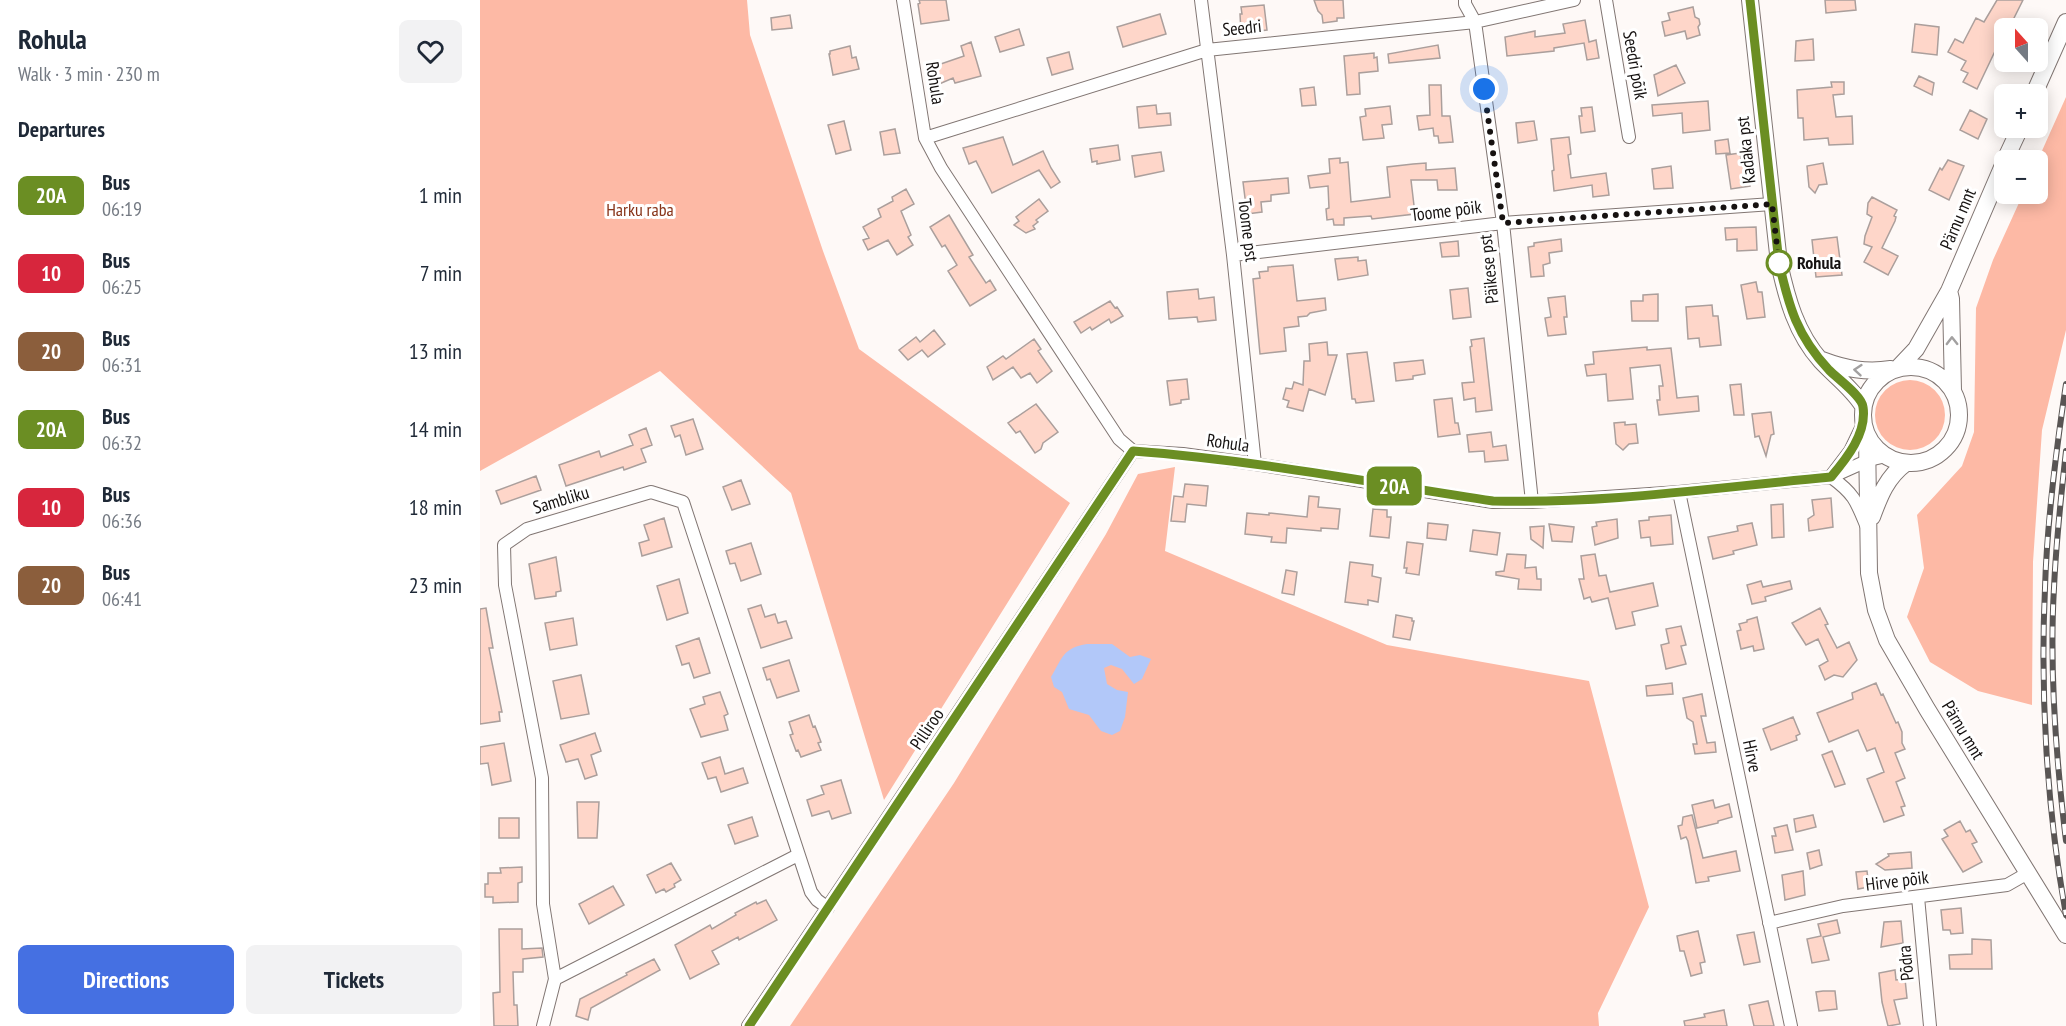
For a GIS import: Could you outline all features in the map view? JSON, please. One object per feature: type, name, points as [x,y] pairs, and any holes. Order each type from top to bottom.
[{"type":"main road","name":"Kadaka pst","points":[[1750,0],[1779,263],[1789,303],[1799,331],[1819,359],[1863,406]]},
{"type":"main road","points":[[2038,84],[2066,22]]},
{"type":"main road","name":"Pärnu mnt","points":[[1898,368],[1916,349],[1949,291],[1994,187]]},
{"type":"main road","name":"Pärnu mnt","points":[[1949,291],[1953,391]]},
{"type":"main road","points":[[1819,359],[1846,369],[1875,371],[1898,368],[1915,367],[1932,371],[1943,379],[1953,391],[1959,407],[1958,424],[1952,441],[1945,449],[1927,460],[1906,463],[1886,456],[1873,445],[1865,429],[1863,406],[1870,388],[1882,376],[1898,368]]},
{"type":"main road","name":"Pärnu mnt","points":[[1865,429],[1869,460],[1867,551],[1872,595],[1887,640],[2066,935]]},
{"type":"main road","name":"Pärnu mnt","points":[[1867,530],[1885,484],[1897,469],[1906,463]]},
{"type":"street","name":"Rohula","points":[[903,0],[925,138],[941,168],[1119,439],[1133,451],[1183,454],[1493,501],[1532,502],[1679,492],[1831,477],[1869,460],[1886,456]]},
{"type":"street","name":"Toome pst","points":[[1202,0],[1233,255],[1255,464]]},
{"type":"street","name":"Päikese pst","points":[[1465,0],[1475,22],[1503,223],[1532,502]]},
{"type":"street","name":"Seedri","points":[[925,138],[1207,50],[1475,22],[1574,0]]},
{"type":"street","name":"Seedri põik","points":[[1606,0],[1629,137]]},
{"type":"street","name":"Toome põik","points":[[1233,255],[1503,223],[1772,204]]},
{"type":"street","points":[[1865,429],[1831,477],[1850,492],[1857,502],[1867,530]]},
{"type":"street","name":"Pilliroo","points":[[748,1026],[1133,451]]},
{"type":"street","name":"Sambliku","points":[[543,1026],[555,979],[543,904],[542,778],[505,585],[504,545],[527,529],[651,492],[683,502],[811,892],[828,908]]},
{"type":"street","name":"Hirve","points":[[1679,492],[1791,1026]]},
{"type":"street","points":[[555,979],[798,855]]},
{"type":"street","name":"Hirve põik","points":[[1769,923],[1843,906],[2007,885],[2028,873]]},
{"type":"street","name":"Põdra","points":[[1918,897],[1930,1026]]},
{"type":"green space","name":"Harku raba","points":[[480,0],[747,0],[750,35],[823,251],[859,349],[1070,503],[884,800],[791,493],[660,371],[480,471]]},
{"type":"green space","points":[[2066,97],[2066,330],[2042,430],[2033,562],[2032,705],[1978,691],[1930,662],[1907,617],[1924,568],[1917,515],[1962,466],[1974,432],[1976,308],[1993,260],[2018,204],[2048,204],[2048,150],[2042,150]]},
{"type":"green space","points":[[1910,380],[1923,383],[1935,390],[1942,402],[1945,415],[1942,428],[1935,440],[1923,447],[1910,450],[1897,447],[1885,440],[1878,428],[1875,415],[1878,402],[1885,390],[1897,383]]},
{"type":"green space","points":[[1175,467],[1165,551],[1387,645],[1589,681],[1649,907],[1598,1013],[1599,1026],[790,1026],[954,783],[1106,534],[1138,474]]},
{"type":"water","points":[[1087,644],[1112,644],[1130,657],[1140,655],[1151,659],[1142,679],[1134,684],[1122,669],[1111,665],[1104,668],[1107,684],[1117,690],[1128,692],[1125,717],[1120,731],[1112,735],[1101,731],[1089,715],[1069,709],[1062,692],[1054,687],[1051,677],[1064,654],[1073,648]]},
{"type":"building","points":[[919,0],[946,0],[949,20],[921,24]]},
{"type":"building","points":[[1314,0],[1343,0],[1344,18],[1323,23],[1322,15]]},
{"type":"building","points":[[1825,0],[1855,0],[1856,10],[1826,13]]},
{"type":"building","points":[[1997,0],[2023,0],[2014,18],[1994,18],[1994,53],[1977,89],[1963,82],[1968,73],[1961,70],[1966,61],[1948,52],[1955,39],[1963,43],[1976,18],[1984,22]]},
{"type":"building","points":[[1264,5],[1267,30],[1241,33],[1241,7]]},
{"type":"building","points":[[1693,7],[1695,17],[1699,19],[1700,35],[1687,39],[1685,31],[1665,36],[1662,22],[1670,20],[1668,13]]},
{"type":"building","points":[[1160,14],[1166,34],[1123,47],[1117,27]]},
{"type":"building","points":[[790,15],[792,28],[772,30],[771,18]]},
{"type":"building","points":[[1585,20],[1589,42],[1596,40],[1599,58],[1587,60],[1584,43],[1554,48],[1554,51],[1507,56],[1505,37],[1535,31],[1535,37],[1565,33],[1563,24]]},
{"type":"building","points":[[1915,24],[1939,27],[1937,55],[1912,52]]},
{"type":"building","points":[[1019,29],[1024,45],[1000,52],[995,37]]},
{"type":"building","points":[[1813,39],[1814,60],[1795,61],[1796,41]]},
{"type":"building","points":[[971,42],[981,76],[955,83],[953,78],[937,85],[932,67],[964,56],[961,46]]},
{"type":"building","points":[[1438,45],[1440,58],[1389,63],[1388,54]]},
{"type":"building","points":[[850,46],[852,58],[856,57],[859,69],[833,75],[830,51]]},
{"type":"building","points":[[1069,52],[1073,69],[1052,75],[1047,58]]},
{"type":"building","points":[[1374,53],[1374,58],[1377,57],[1378,71],[1359,73],[1360,94],[1347,95],[1344,56]]},
{"type":"building","points":[[1676,65],[1685,83],[1658,96],[1654,75]]},
{"type":"building","points":[[1919,76],[1934,83],[1932,95],[1914,86]]},
{"type":"building","points":[[1831,82],[1844,82],[1844,94],[1833,95],[1836,117],[1852,116],[1853,144],[1829,145],[1828,138],[1804,140],[1803,118],[1798,118],[1797,90],[1832,87]]},
{"type":"building","points":[[1429,85],[1441,85],[1442,116],[1450,116],[1453,142],[1439,143],[1438,136],[1434,136],[1433,128],[1419,130],[1417,116],[1430,115]]},
{"type":"building","points":[[1314,87],[1316,105],[1302,106],[1300,89]]},
{"type":"building","points":[[1708,101],[1710,130],[1683,133],[1682,113],[1653,116],[1652,105]]},
{"type":"building","points":[[1156,105],[1157,114],[1170,113],[1171,125],[1139,128],[1137,107]]},
{"type":"building","points":[[1390,106],[1392,124],[1382,125],[1384,138],[1363,140],[1360,117],[1366,116],[1365,109]]},
{"type":"building","points":[[1592,107],[1595,131],[1581,133],[1579,116],[1582,116],[1581,108]]},
{"type":"building","points":[[1970,110],[1987,119],[1978,139],[1960,130]]},
{"type":"building","points":[[844,121],[851,150],[836,154],[828,125]]},
{"type":"building","points":[[1534,121],[1537,140],[1518,143],[1516,123]]},
{"type":"building","points":[[895,129],[900,153],[884,155],[880,132]]},
{"type":"building","points":[[1003,137],[1013,165],[1043,151],[1060,182],[1051,188],[1039,170],[992,193],[976,161],[969,164],[963,148]]},
{"type":"building","points":[[1569,137],[1571,154],[1568,155],[1571,178],[1606,173],[1609,195],[1593,197],[1592,185],[1554,191],[1551,139]]},
{"type":"building","points":[[1728,139],[1730,153],[1716,154],[1715,141]]},
{"type":"building","points":[[1118,145],[1120,160],[1097,164],[1097,161],[1092,162],[1090,149]]},
{"type":"building","points":[[1161,152],[1164,171],[1135,177],[1132,156]]},
{"type":"building","points":[[1740,153],[1742,165],[1747,164],[1750,186],[1731,189],[1726,155]]},
{"type":"building","points":[[1340,158],[1340,163],[1348,162],[1351,202],[1390,197],[1387,167],[1413,164],[1426,163],[1426,170],[1455,168],[1457,190],[1438,190],[1437,180],[1411,180],[1415,214],[1372,219],[1371,216],[1344,218],[1344,225],[1334,225],[1333,219],[1327,220],[1328,186],[1310,188],[1308,176],[1330,173],[1329,159]]},
{"type":"building","points":[[1948,160],[1964,166],[1949,200],[1929,190],[1940,168],[1942,170]]},
{"type":"building","points":[[1823,163],[1827,184],[1819,185],[1815,193],[1809,187],[1807,166]]},
{"type":"building","points":[[1671,166],[1673,188],[1654,189],[1652,169]]},
{"type":"building","points":[[1288,178],[1289,193],[1271,195],[1271,201],[1261,202],[1262,212],[1247,214],[1243,182]]},
{"type":"building","points":[[906,189],[914,204],[901,211],[911,235],[908,237],[913,245],[897,255],[888,240],[868,250],[863,240],[869,238],[863,227],[881,217],[878,209],[893,201],[892,197]]},
{"type":"building","points":[[1872,197],[1897,210],[1894,216],[1895,221],[1882,248],[1898,256],[1888,275],[1864,262],[1872,247],[1864,244],[1872,217],[1867,214],[1868,203]]},
{"type":"building","points":[[1039,199],[1048,211],[1036,220],[1038,222],[1033,226],[1035,229],[1026,233],[1014,225],[1019,221],[1016,217]]},
{"type":"building","points":[[949,215],[973,255],[969,257],[986,283],[990,280],[996,290],[970,306],[948,271],[957,265],[945,245],[942,247],[930,227]]},
{"type":"building","points":[[1756,227],[1757,250],[1737,251],[1737,239],[1726,240],[1725,228]]},
{"type":"building","points":[[1837,237],[1842,275],[1816,277],[1812,240]]},
{"type":"building","points":[[1561,239],[1562,251],[1549,253],[1550,263],[1543,265],[1544,276],[1531,277],[1528,247],[1534,246],[1534,243]]},
{"type":"building","points":[[1458,241],[1459,256],[1442,257],[1440,243]]},
{"type":"building","points":[[1358,257],[1358,261],[1366,260],[1368,275],[1338,280],[1335,259]]},
{"type":"building","points":[[1293,265],[1297,301],[1325,298],[1326,310],[1298,317],[1299,326],[1284,328],[1286,351],[1260,354],[1253,279],[1260,278],[1259,272],[1268,271],[1268,267]]},
{"type":"building","points":[[1756,282],[1758,292],[1762,292],[1765,317],[1747,319],[1741,285]]},
{"type":"building","points":[[1468,288],[1471,317],[1453,319],[1450,290]]},
{"type":"building","points":[[1198,289],[1199,299],[1214,297],[1216,320],[1198,322],[1197,317],[1169,319],[1167,292]]},
{"type":"building","points":[[1658,294],[1658,321],[1632,321],[1631,301],[1643,301],[1643,295]]},
{"type":"building","points":[[1565,296],[1566,334],[1548,336],[1545,318],[1551,317],[1548,298]]},
{"type":"building","points":[[1110,301],[1123,316],[1111,323],[1109,319],[1092,330],[1090,327],[1081,333],[1074,322]]},
{"type":"building","points":[[1712,305],[1713,316],[1718,316],[1721,345],[1700,347],[1699,338],[1688,339],[1686,307]]},
{"type":"building","points":[[934,330],[945,344],[928,357],[922,350],[908,360],[899,350],[916,337],[920,342]]},
{"type":"building","points":[[1484,338],[1492,410],[1476,412],[1475,398],[1464,400],[1462,383],[1474,382],[1471,340]]},
{"type":"building","points":[[1034,339],[1041,349],[1038,351],[1052,371],[1037,383],[1030,373],[1021,378],[1013,367],[993,380],[987,367],[1003,356],[1006,359]]},
{"type":"building","points":[[1327,342],[1328,355],[1337,355],[1325,395],[1309,389],[1303,411],[1287,407],[1289,401],[1283,399],[1286,388],[1292,389],[1294,382],[1303,385],[1304,361],[1310,361],[1309,344]]},
{"type":"building","points":[[1647,347],[1647,350],[1671,348],[1677,398],[1698,396],[1699,411],[1659,415],[1657,400],[1660,400],[1659,386],[1663,386],[1660,365],[1630,368],[1633,399],[1608,401],[1606,374],[1587,376],[1585,365],[1594,364],[1593,352]]},
{"type":"building","points":[[1367,352],[1374,401],[1356,403],[1355,399],[1352,399],[1347,354]]},
{"type":"building","points":[[1423,360],[1425,374],[1413,376],[1413,379],[1396,381],[1394,363]]},
{"type":"building","points":[[1187,379],[1189,399],[1170,405],[1167,381]]},
{"type":"building","points":[[1741,384],[1744,415],[1734,415],[1730,385]]},
{"type":"building","points":[[1452,398],[1455,423],[1458,423],[1460,434],[1438,437],[1434,400]]},
{"type":"building","points":[[1036,404],[1058,432],[1043,443],[1041,449],[1035,453],[1020,431],[1016,433],[1008,423]]},
{"type":"building","points":[[1771,412],[1774,434],[1771,435],[1766,456],[1759,436],[1755,437],[1752,414]]},
{"type":"building","points":[[693,419],[703,449],[686,455],[680,435],[675,437],[671,426]]},
{"type":"building","points":[[1625,422],[1625,425],[1636,424],[1638,443],[1629,444],[1623,450],[1616,444],[1614,423]]},
{"type":"building","points":[[646,428],[652,445],[641,449],[646,462],[624,470],[623,467],[566,486],[559,465],[599,451],[601,457],[633,445],[629,435]]},
{"type":"building","points":[[1491,432],[1493,447],[1506,445],[1508,460],[1485,462],[1484,451],[1469,452],[1467,435]]},
{"type":"building","points":[[536,476],[541,490],[501,504],[496,491]]},
{"type":"building","points":[[741,480],[750,504],[732,510],[723,487]]},
{"type":"building","points":[[1185,484],[1208,486],[1206,506],[1187,504],[1185,522],[1171,521],[1174,496],[1183,497]]},
{"type":"building","points":[[1309,496],[1319,497],[1318,507],[1340,509],[1338,529],[1321,528],[1321,531],[1287,528],[1286,543],[1271,542],[1272,537],[1245,534],[1247,513],[1307,517]]},
{"type":"building","points":[[1831,498],[1833,527],[1809,531],[1808,519],[1814,515],[1812,500]]},
{"type":"building","points":[[1783,504],[1784,537],[1772,538],[1771,505]]},
{"type":"building","points":[[1373,509],[1387,510],[1387,517],[1391,517],[1389,538],[1370,536]]},
{"type":"building","points":[[1671,515],[1673,544],[1651,546],[1650,537],[1641,538],[1639,521],[1649,520],[1649,517]]},
{"type":"building","points":[[664,518],[672,547],[642,556],[639,543],[649,540],[644,525]]},
{"type":"building","points":[[1617,519],[1618,538],[1595,545],[1592,527],[1597,526],[1596,522]]},
{"type":"building","points":[[1428,523],[1448,525],[1446,540],[1427,538]]},
{"type":"building","points":[[1752,523],[1757,545],[1713,559],[1708,537],[1738,531],[1737,526]]},
{"type":"building","points":[[1549,524],[1574,527],[1572,542],[1552,541]]},
{"type":"building","points":[[1544,526],[1543,548],[1531,539],[1530,527]]},
{"type":"building","points":[[1473,530],[1500,533],[1497,555],[1470,551]]},
{"type":"building","points":[[1407,542],[1423,544],[1419,575],[1406,573],[1407,568],[1404,568]]},
{"type":"building","points":[[751,543],[761,574],[741,581],[735,563],[730,564],[726,551]]},
{"type":"building","points":[[1507,554],[1526,555],[1525,568],[1536,567],[1537,579],[1541,579],[1541,590],[1518,589],[1519,579],[1496,575],[1496,572],[1504,571]]},
{"type":"building","points":[[1595,554],[1599,576],[1606,575],[1610,592],[1653,583],[1658,606],[1632,612],[1635,625],[1616,629],[1608,598],[1592,602],[1590,597],[1584,599],[1579,579],[1584,579],[1581,556]]},
{"type":"building","points":[[556,557],[561,591],[556,592],[556,596],[535,599],[529,564]]},
{"type":"building","points":[[1350,562],[1373,565],[1372,576],[1381,578],[1378,602],[1368,600],[1368,605],[1345,602]]},
{"type":"building","points":[[1286,570],[1297,572],[1294,595],[1282,593]]},
{"type":"building","points":[[679,579],[688,613],[667,620],[657,586]]},
{"type":"building","points":[[1761,581],[1763,587],[1790,581],[1792,589],[1765,597],[1766,601],[1752,604],[1747,585]]},
{"type":"building","points":[[761,605],[765,617],[775,614],[778,623],[786,621],[792,638],[761,648],[748,609]]},
{"type":"building","points":[[486,608],[493,648],[489,648],[502,712],[499,712],[500,721],[480,724],[480,609]]},
{"type":"building","points":[[1820,608],[1828,624],[1825,625],[1837,648],[1849,642],[1857,660],[1843,677],[1834,675],[1825,680],[1819,666],[1828,661],[1818,639],[1806,645],[1792,623]]},
{"type":"building","points":[[1396,615],[1412,618],[1414,621],[1410,640],[1393,637]]},
{"type":"building","points":[[1757,617],[1764,649],[1754,651],[1753,646],[1741,649],[1737,631],[1741,630],[1739,624]]},
{"type":"building","points":[[573,618],[577,645],[550,650],[545,623]]},
{"type":"building","points":[[1681,626],[1686,645],[1681,646],[1686,664],[1666,669],[1661,645],[1669,643],[1666,629]]},
{"type":"building","points":[[699,638],[710,673],[694,678],[689,663],[682,665],[676,646]]},
{"type":"building","points":[[789,660],[799,691],[777,698],[763,668]]},
{"type":"building","points":[[581,675],[589,714],[561,719],[553,681]]},
{"type":"building","points":[[1672,683],[1673,694],[1647,696],[1646,686]]},
{"type":"building","points":[[1876,683],[1896,723],[1898,722],[1905,749],[1895,753],[1905,778],[1896,782],[1905,806],[1901,807],[1904,815],[1884,822],[1867,779],[1884,772],[1875,748],[1867,751],[1858,730],[1829,742],[1817,713],[1853,699],[1852,693]]},
{"type":"building","points":[[720,692],[728,714],[724,716],[728,730],[701,737],[690,709],[705,704],[703,697]]},
{"type":"building","points":[[1702,694],[1706,716],[1701,716],[1707,743],[1715,742],[1716,752],[1695,754],[1693,744],[1697,744],[1693,722],[1687,718],[1683,698]]},
{"type":"building","points":[[809,715],[821,742],[818,743],[821,750],[801,757],[790,735],[793,734],[789,722]]},
{"type":"building","points":[[1793,717],[1800,734],[1796,736],[1797,740],[1771,750],[1763,729]]},
{"type":"building","points":[[595,733],[601,751],[591,755],[597,775],[585,779],[578,759],[566,762],[560,745]]},
{"type":"building","points":[[504,743],[511,781],[492,785],[488,763],[480,764],[480,747]]},
{"type":"building","points":[[1832,751],[1845,784],[1835,787],[1822,755]]},
{"type":"building","points":[[720,757],[725,774],[743,768],[748,783],[721,792],[716,777],[708,779],[702,763]]},
{"type":"building","points":[[841,780],[851,813],[832,819],[829,811],[812,816],[807,800],[824,794],[821,786]]},
{"type":"building","points":[[1713,800],[1715,808],[1729,804],[1732,817],[1697,828],[1692,805]]},
{"type":"building","points":[[577,802],[599,802],[597,838],[578,838]]},
{"type":"building","points":[[1692,815],[1703,858],[1736,851],[1740,871],[1708,877],[1709,881],[1696,883],[1688,841],[1686,837],[1681,839],[1678,826],[1682,825],[1683,817]]},
{"type":"building","points":[[1813,815],[1816,827],[1796,832],[1794,819]]},
{"type":"building","points":[[752,817],[758,836],[735,844],[728,825]]},
{"type":"building","points":[[499,818],[519,818],[519,838],[499,838]]},
{"type":"building","points":[[1960,821],[1966,832],[1970,830],[1977,842],[1972,844],[1982,862],[1963,872],[1942,839],[1948,836],[1944,830]]},
{"type":"building","points":[[1787,825],[1793,850],[1775,853],[1772,836],[1776,836],[1774,828]]},
{"type":"building","points":[[1819,850],[1822,865],[1810,869],[1807,853]]},
{"type":"building","points":[[1911,852],[1912,868],[1885,870],[1876,864],[1889,856],[1888,854]]},
{"type":"building","points":[[671,863],[681,880],[666,892],[664,889],[656,893],[647,875]]},
{"type":"building","points":[[522,867],[522,882],[518,883],[518,902],[493,903],[493,897],[485,897],[488,873],[501,873],[500,868]]},
{"type":"building","points":[[1803,871],[1805,895],[1785,900],[1782,875]]},
{"type":"building","points":[[1867,871],[1869,887],[1858,889],[1856,872]]},
{"type":"building","points":[[613,886],[624,905],[589,924],[579,904]]},
{"type":"building","points":[[766,900],[777,920],[712,951],[719,964],[690,979],[675,945],[710,925],[712,929],[756,902],[757,904]]},
{"type":"building","points":[[1961,908],[1963,933],[1951,934],[1950,930],[1943,930],[1941,910]]},
{"type":"building","points":[[1837,920],[1840,933],[1823,937],[1829,960],[1812,963],[1807,939],[1821,936],[1818,924]]},
{"type":"building","points":[[1901,921],[1903,943],[1881,947],[1884,922]]},
{"type":"building","points":[[499,929],[522,929],[522,949],[542,948],[543,957],[523,959],[523,972],[513,972],[514,1005],[517,1005],[518,1026],[494,1026],[493,993],[500,992]]},
{"type":"building","points":[[1698,931],[1705,962],[1700,963],[1702,973],[1691,976],[1684,951],[1680,951],[1677,936]]},
{"type":"building","points":[[1754,932],[1760,962],[1744,965],[1737,935]]},
{"type":"building","points":[[1972,939],[1991,940],[1992,969],[1950,969],[1949,955],[1972,954]]},
{"type":"building","points":[[654,959],[660,970],[591,1008],[588,1020],[576,1016],[580,999]]},
{"type":"building","points":[[1895,970],[1896,980],[1905,979],[1907,998],[1894,1000],[1900,1024],[1888,1026],[1882,1002],[1879,973]]},
{"type":"building","points":[[1835,991],[1837,1009],[1819,1011],[1816,992]]},
{"type":"building","points":[[1768,1001],[1774,1026],[1754,1026],[1749,1005]]},
{"type":"building","points":[[1724,1010],[1727,1026],[1685,1026],[1684,1021]]},
{"type":"railway","points":[[2066,384],[2055,460],[2048,537],[2044,628],[2046,752],[2054,835],[2066,915]]},
{"type":"railway","points":[[2066,451],[2056,554],[2052,651],[2056,747],[2066,841]]},
{"type":"bus line","name":"20A","points":[[749,1026],[1133,451],[1183,454],[1493,501],[1532,502],[1679,492],[1831,477],[1850,451],[1863,424],[1863,406],[1819,359],[1799,331],[1786,294],[1779,263],[1750,0]]},
{"type":"place","name":"Rohula","points":[[1779,263]]},
{"type":"route","points":[[1484,89],[1503,223],[1772,204],[1779,263]]}]
